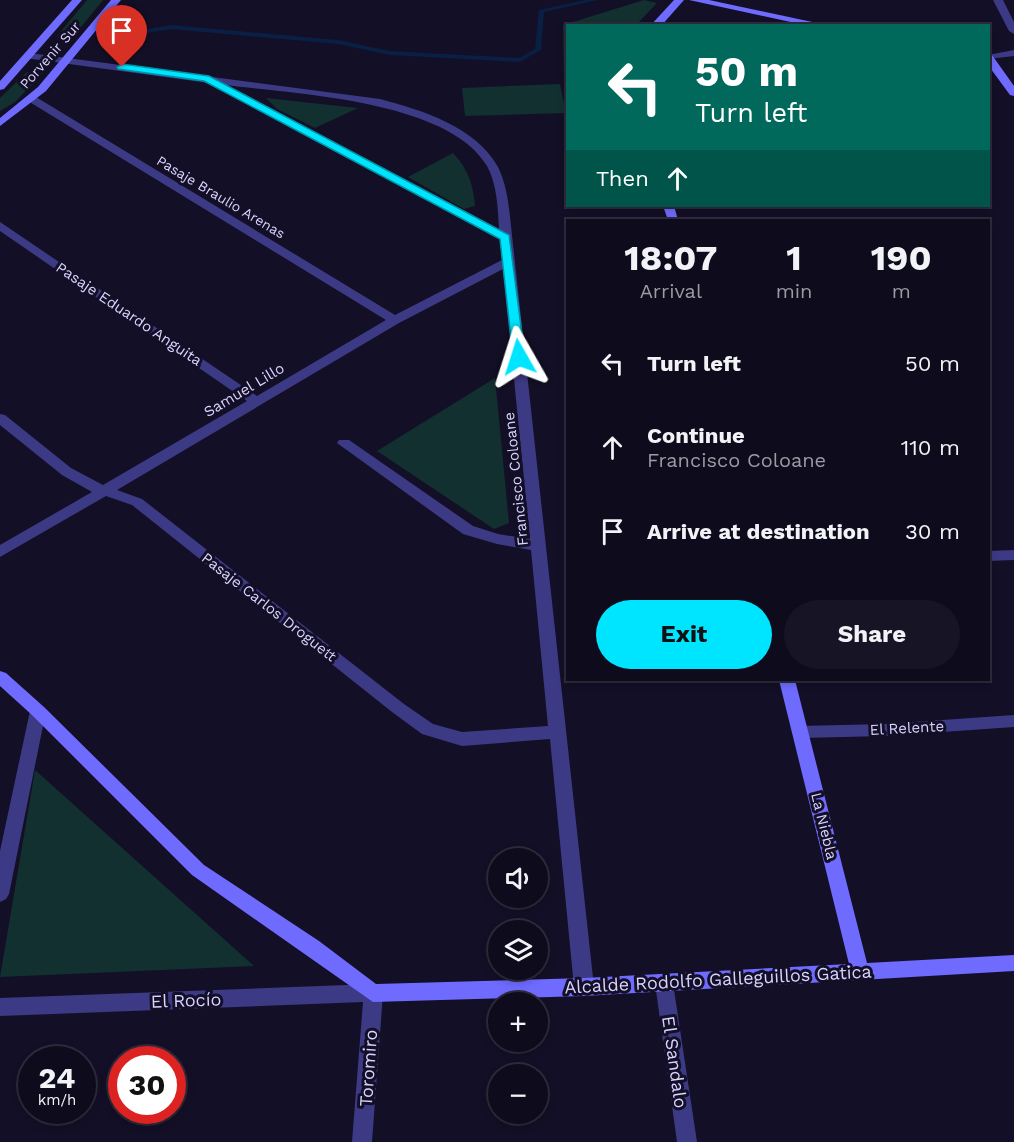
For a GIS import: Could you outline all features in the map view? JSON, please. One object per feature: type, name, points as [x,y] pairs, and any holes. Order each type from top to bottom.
[{"type":"street","name":"Porvenir Sur","points":[[0,87],[77,0]]},
{"type":"street","name":"Porvenir Sur","points":[[0,123],[32,99],[116,0]]},
{"type":"street","points":[[657,24],[679,0]]},
{"type":"street","points":[[694,0],[816,24]]},
{"type":"street","points":[[998,0],[1014,31]]},
{"type":"street","points":[[1014,53],[990,57],[1014,93]]},
{"type":"street","name":"Francisco Coloane","points":[[29,56],[380,102],[417,114],[449,128],[476,148],[493,166],[505,237],[540,546],[556,732],[584,987]]},
{"type":"street","points":[[206,78],[505,237]]},
{"type":"street","name":"Pasaje Braulio Arenas","points":[[32,99],[395,320]]},
{"type":"street","name":"Pasaje Eduardo Anguita","points":[[0,226],[257,402]]},
{"type":"street","name":"Samuel Lillo","points":[[0,552],[395,320],[508,262]]},
{"type":"street","name":"Pasaje Carlos Droguett","points":[[0,418],[79,479],[104,491],[125,496],[137,502],[398,708],[428,729],[462,739],[556,732]]},
{"type":"street","points":[[344,443],[468,530],[497,539],[540,546]]},
{"type":"street","points":[[990,556],[1014,555]]},
{"type":"street","points":[[0,677],[38,711],[198,870],[312,947],[373,993]]},
{"type":"street","name":"La Niebla","points":[[787,681],[860,972]]},
{"type":"street","points":[[0,894],[38,711]]},
{"type":"street","name":"El Relente","points":[[800,732],[885,730],[1014,721]]},
{"type":"street","name":"Alcalde Rodolfo Galleguillos Gatica","points":[[373,993],[584,987],[1014,963]]},
{"type":"street","name":"El Sandalo","points":[[664,983],[687,1142]]},
{"type":"street","name":"El Rocío","points":[[0,1007],[373,993]]},
{"type":"street","name":"Toromiro","points":[[362,1142],[373,993]]},
{"type":"green space","points":[[87,0],[103,0],[73,37],[57,36]]},
{"type":"green space","points":[[644,0],[657,3],[637,24],[566,24]]},
{"type":"green space","points":[[566,24],[566,82],[564,82],[563,25]]},
{"type":"green space","points":[[27,72],[43,73],[15,102],[0,111],[0,98]]},
{"type":"green space","points":[[560,84],[566,113],[465,116],[462,88]]},
{"type":"green space","points":[[266,98],[358,108],[315,128],[277,109]]},
{"type":"green space","points":[[453,153],[469,177],[475,206],[464,209],[408,177]]},
{"type":"green space","points":[[495,378],[509,523],[494,529],[377,451]]},
{"type":"green space","points":[[35,770],[254,966],[0,977]]},
{"type":"waterway","points":[[111,37],[171,27],[338,42],[390,53],[520,60],[538,50],[541,11],[595,0]]},
{"type":"route","points":[[122,67],[206,78],[505,237],[519,357]]}]
